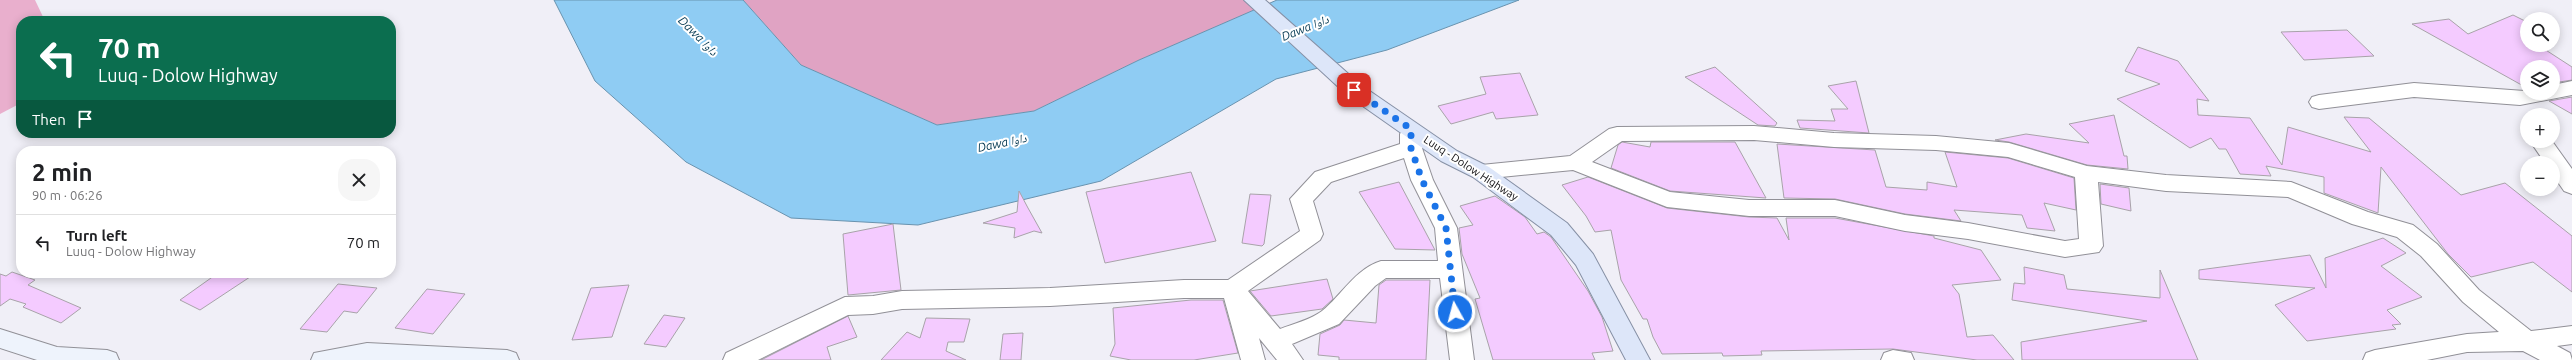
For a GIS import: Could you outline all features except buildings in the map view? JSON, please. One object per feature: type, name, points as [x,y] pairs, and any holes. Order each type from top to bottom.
[{"type":"main road","name":"Luuq - Dolow Highway","points":[[1254,0],[1354,90],[1411,138],[1481,172],[1559,229],[1585,260],[1637,355],[1638,360]]},
{"type":"main road","points":[[0,338],[58,357],[107,360]]},
{"type":"main road","points":[[324,360],[367,353],[507,360]]},
{"type":"street","points":[[2560,91],[2572,88]]},
{"type":"street","points":[[2319,102],[2414,90],[2524,107],[2536,100]]},
{"type":"street","points":[[1575,163],[1617,134],[1754,133],[1834,140],[1936,143],[2009,150],[2086,173],[2166,183],[2291,190],[2360,218],[2405,231],[2430,250],[2471,296],[2526,341],[2561,360]]},
{"type":"street","points":[[735,360],[845,306],[873,305],[902,300],[1050,298],[1184,289],[1232,289],[1312,234],[1301,199],[1323,178],[1411,138],[1422,180],[1446,228],[1462,360]]},
{"type":"street","points":[[2546,148],[2572,186]]},
{"type":"street","points":[[1481,172],[1575,163],[1667,199],[1749,208],[1835,208],[1905,223],[1968,231],[2065,250],[2091,246],[2086,173]]},
{"type":"street","points":[[1276,341],[1330,318],[1366,280],[1381,270],[1450,269]]},
{"type":"street","points":[[1232,289],[1291,360]]},
{"type":"street","points":[[1232,289],[1253,360]]},
{"type":"street","points":[[2375,360],[2467,343],[2526,341],[2572,335]]},
{"type":"street","points":[[1893,360],[1902,360]]},
{"type":"shaded area","points":[[0,0],[35,0],[43,16],[16,16],[16,106],[0,114]]},
{"type":"shaded area","points":[[743,0],[1256,0],[1264,6],[1139,60],[1034,111],[937,125],[801,65]]},
{"type":"water","name":"Dawa داوا","points":[[554,0],[743,0],[801,65],[937,125],[1034,111],[1139,60],[1277,0],[1519,0],[1387,50],[1276,79],[1101,181],[918,225],[791,218],[686,162],[595,81]]},
{"type":"route","points":[[1354,90],[1411,129],[1411,148],[1422,180],[1446,228],[1455,312]]}]
